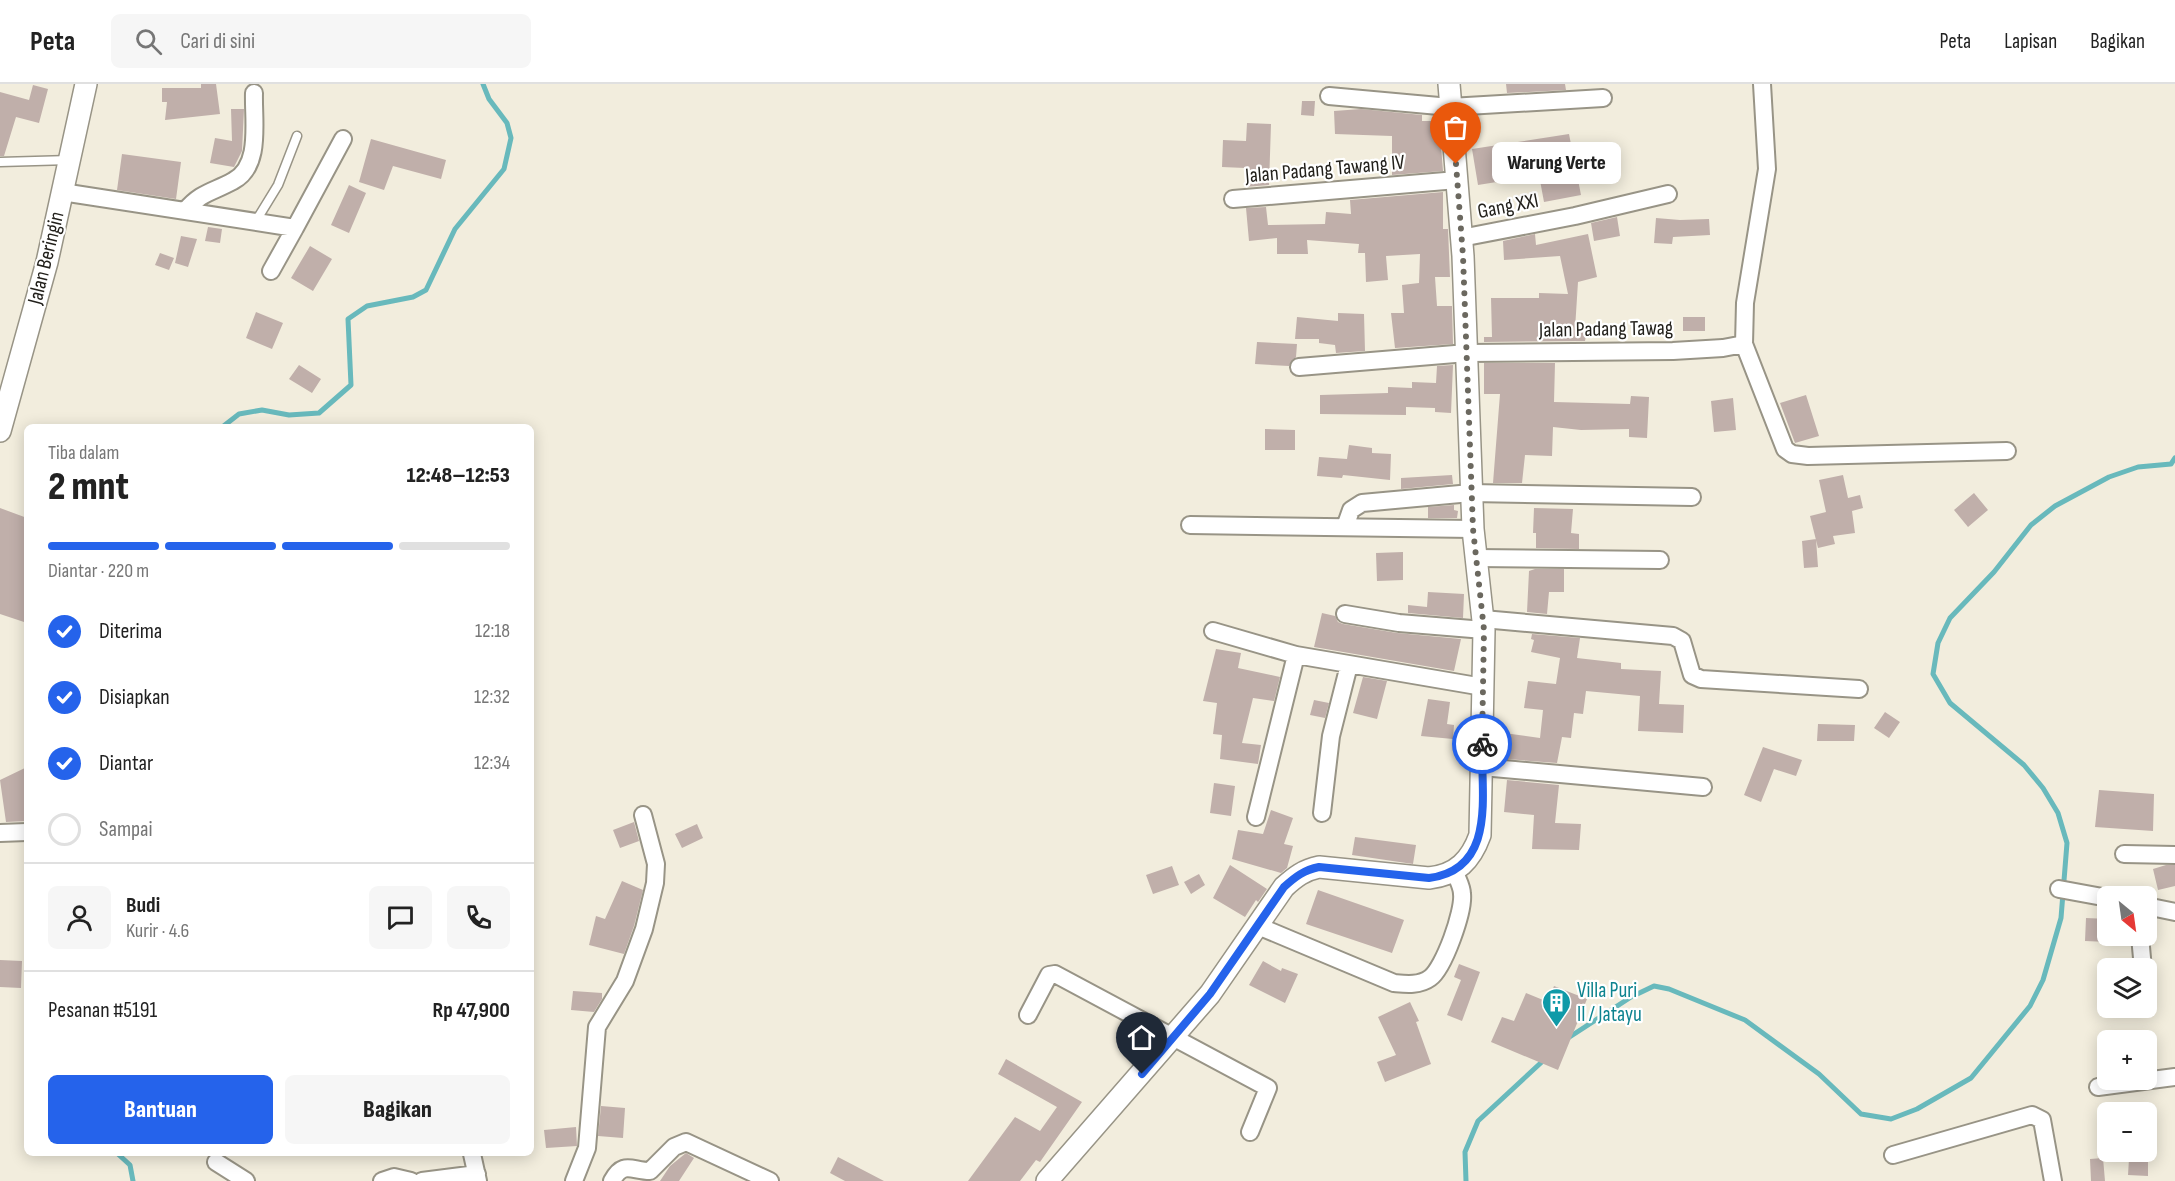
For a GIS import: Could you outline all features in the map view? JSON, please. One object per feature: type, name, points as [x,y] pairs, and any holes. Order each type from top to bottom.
[{"type":"street","points":[[1047,1181],[1174,1039],[1210,994],[1284,887],[1301,873],[1319,867],[1429,878],[1445,876],[1455,872],[1475,850],[1480,835],[1483,625],[1473,529],[1461,238],[1449,84]]},
{"type":"street","points":[[1762,84],[1767,169],[1745,303],[1744,344],[1785,449],[1792,454],[1808,456],[2007,452]]},
{"type":"street","name":"Jalan Beringin","points":[[0,431],[47,262],[70,160],[83,85]]},
{"type":"street","points":[[185,211],[196,198],[233,181],[249,166],[252,154],[254,93]]},
{"type":"street","points":[[1329,96],[1450,107],[1603,98]]},
{"type":"street","points":[[271,270],[343,139]]},
{"type":"street","name":"Jalan Padang Tawang IV","points":[[1233,199],[1457,180]]},
{"type":"street","points":[[62,192],[295,228]]},
{"type":"street","name":"Gang XXI","points":[[1461,238],[1575,216],[1668,194]]},
{"type":"street","name":"Jalan Padang Tawag","points":[[1299,367],[1467,353],[1673,351],[1723,348],[1744,344]]},
{"type":"street","points":[[1345,527],[1351,510],[1362,503],[1471,493],[1692,497]]},
{"type":"street","points":[[1190,525],[1473,529]]},
{"type":"street","points":[[1476,558],[1660,560]]},
{"type":"street","points":[[1345,614],[1399,623],[1483,625],[1674,636],[1682,641],[1692,675],[1701,679],[1859,689]]},
{"type":"street","points":[[1213,631],[1296,655],[1483,687]]},
{"type":"street","points":[[1256,817],[1296,655]]},
{"type":"street","points":[[1322,813],[1331,736],[1349,665]]},
{"type":"street","points":[[1482,767],[1703,787]]},
{"type":"street","points":[[574,1181],[587,1148],[597,1027],[625,981],[644,928],[655,883],[656,864],[643,815]]},
{"type":"street","points":[[0,833],[24,832]]},
{"type":"street","points":[[2124,854],[2175,855]]},
{"type":"street","points":[[1257,926],[1394,983],[1414,984],[1430,978],[1440,965],[1462,911],[1462,892],[1455,872]]},
{"type":"street","points":[[2058,889],[2097,896]]},
{"type":"street","points":[[2157,908],[2175,912]]},
{"type":"street","points":[[1028,1015],[1049,975],[1055,974],[1268,1088],[1250,1132]]},
{"type":"street","points":[[2157,1079],[2175,1077]]},
{"type":"street","points":[[1893,1155],[2032,1115],[2042,1120],[2053,1181]]},
{"type":"street","points":[[612,1181],[617,1172],[623,1169],[650,1171],[674,1148],[686,1142],[770,1181]]},
{"type":"street","points":[[422,1181],[477,1177],[472,1156]]},
{"type":"street","points":[[216,1162],[246,1181]]},
{"type":"street","points":[[382,1181],[399,1177],[411,1181]]},
{"type":"lane","points":[[256,221],[278,185],[297,136]]},
{"type":"lane","points":[[0,162],[70,160]]},
{"type":"building","points":[[201,84],[216,84],[220,114],[165,120],[167,102],[162,102],[162,88],[201,88]]},
{"type":"building","points":[[1506,84],[1565,84],[1566,90],[1507,93]]},
{"type":"building","points":[[33,85],[48,89],[39,123],[16,117],[4,156],[0,156],[0,92],[29,100]]},
{"type":"building","points":[[1302,101],[1315,101],[1314,116],[1301,115]]},
{"type":"building","points":[[231,109],[244,109],[242,151],[234,167],[210,163],[215,138],[232,141]]},
{"type":"building","points":[[1361,109],[1422,115],[1422,121],[1439,121],[1443,171],[1392,175],[1392,136],[1335,134],[1334,111]]},
{"type":"building","points":[[1247,123],[1271,124],[1269,185],[1245,187],[1245,168],[1222,167],[1223,140],[1246,141]]},
{"type":"building","points":[[1569,134],[1581,195],[1544,202],[1539,175],[1478,185],[1472,149]]},
{"type":"building","points":[[371,139],[446,160],[441,179],[393,166],[384,190],[359,182]]},
{"type":"building","points":[[122,154],[181,162],[176,199],[117,190]]},
{"type":"building","points":[[349,185],[366,193],[349,233],[331,225]]},
{"type":"building","points":[[1443,192],[1443,229],[1448,229],[1450,277],[1435,277],[1437,306],[1452,306],[1453,344],[1395,348],[1391,313],[1404,313],[1402,285],[1419,283],[1420,254],[1386,256],[1388,280],[1366,282],[1365,253],[1358,253],[1359,244],[1307,240],[1308,254],[1277,254],[1277,238],[1249,241],[1246,208],[1266,207],[1268,225],[1325,224],[1326,212],[1351,214],[1350,200]]},
{"type":"building","points":[[1617,217],[1620,236],[1594,241],[1591,223]]},
{"type":"building","points":[[1656,218],[1709,219],[1710,235],[1673,237],[1672,244],[1654,243]]},
{"type":"building","points":[[208,227],[222,229],[220,243],[205,241]]},
{"type":"building","points":[[1535,234],[1536,245],[1588,234],[1597,277],[1578,282],[1575,329],[1587,330],[1585,341],[1484,342],[1484,337],[1492,337],[1491,298],[1539,298],[1539,293],[1568,294],[1560,256],[1504,260],[1503,241]]},
{"type":"building","points":[[181,236],[197,239],[188,267],[175,263]]},
{"type":"building","points":[[310,246],[332,259],[313,291],[291,278]]},
{"type":"building","points":[[160,253],[174,258],[169,270],[155,265]]},
{"type":"building","points":[[256,312],[283,323],[272,349],[246,338]]},
{"type":"building","points":[[1338,313],[1364,314],[1365,351],[1336,353],[1335,345],[1319,343],[1319,339],[1295,339],[1297,317],[1338,321]]},
{"type":"building","points":[[1683,317],[1705,317],[1705,331],[1683,331]]},
{"type":"building","points":[[1257,342],[1297,344],[1296,357],[1289,366],[1255,364]]},
{"type":"building","points":[[1484,363],[1555,363],[1554,402],[1630,404],[1631,396],[1649,397],[1647,438],[1629,437],[1629,429],[1581,430],[1553,427],[1552,456],[1525,455],[1522,483],[1493,483],[1500,394],[1484,394]]},
{"type":"building","points":[[299,365],[321,379],[312,393],[289,379]]},
{"type":"building","points":[[1453,365],[1451,413],[1435,412],[1435,408],[1406,407],[1406,415],[1320,414],[1320,395],[1388,393],[1388,387],[1412,388],[1412,382],[1436,383],[1437,366]]},
{"type":"building","points":[[1806,395],[1819,436],[1795,443],[1780,403]]},
{"type":"building","points":[[1733,398],[1736,430],[1714,432],[1711,401]]},
{"type":"building","points":[[1265,429],[1295,430],[1295,450],[1265,450]]},
{"type":"building","points":[[1349,445],[1372,448],[1372,453],[1391,454],[1390,480],[1343,475],[1342,478],[1317,476],[1319,457],[1347,459]]},
{"type":"building","points":[[1452,475],[1453,484],[1401,489],[1401,478]]},
{"type":"building","points":[[1843,475],[1848,498],[1860,495],[1863,508],[1852,511],[1855,533],[1833,536],[1835,544],[1818,548],[1810,516],[1826,512],[1819,480]]},
{"type":"building","points":[[1974,493],[1988,510],[1968,527],[1954,510]]},
{"type":"building","points":[[1454,505],[1454,510],[1458,511],[1457,518],[1428,518],[1428,507]]},
{"type":"building","points":[[0,508],[24,517],[24,622],[0,614]]},
{"type":"building","points":[[1534,508],[1573,509],[1571,533],[1579,534],[1579,549],[1536,548],[1536,533],[1533,533]]},
{"type":"building","points":[[1816,539],[1818,567],[1804,568],[1802,541]]},
{"type":"building","points":[[1403,552],[1403,580],[1377,581],[1376,553]]},
{"type":"building","points":[[1564,569],[1564,592],[1549,592],[1547,614],[1527,612],[1529,571]]},
{"type":"building","points":[[1428,592],[1464,594],[1463,618],[1408,613],[1408,605],[1427,607]]},
{"type":"building","points":[[1322,613],[1335,616],[1338,622],[1343,624],[1397,633],[1461,639],[1454,671],[1314,647]]},
{"type":"building","points":[[1532,634],[1580,638],[1577,658],[1621,663],[1621,669],[1661,671],[1659,704],[1684,705],[1683,733],[1638,731],[1640,696],[1586,691],[1583,714],[1574,713],[1571,738],[1562,737],[1557,763],[1494,758],[1497,732],[1540,738],[1543,710],[1524,708],[1528,681],[1556,684],[1560,658],[1531,652],[1534,640],[1531,639]]},
{"type":"building","points":[[1216,649],[1241,653],[1238,668],[1280,677],[1274,701],[1253,698],[1242,743],[1261,745],[1258,764],[1220,759],[1222,735],[1213,734],[1217,703],[1203,701]]},
{"type":"building","points":[[1363,677],[1387,681],[1377,719],[1353,713]]},
{"type":"building","points":[[1428,699],[1450,702],[1447,724],[1454,725],[1453,739],[1421,736]]},
{"type":"building","points":[[1314,700],[1329,703],[1325,718],[1310,715]]},
{"type":"building","points":[[1885,712],[1900,722],[1889,738],[1874,728]]},
{"type":"building","points":[[1818,724],[1855,725],[1854,741],[1817,741]]},
{"type":"building","points":[[1763,747],[1802,760],[1796,776],[1774,769],[1761,802],[1744,795]]},
{"type":"building","points":[[24,768],[24,821],[6,822],[0,780]]},
{"type":"building","points":[[1507,780],[1559,785],[1555,823],[1581,824],[1579,850],[1532,849],[1534,815],[1504,812]]},
{"type":"building","points":[[1214,783],[1235,786],[1231,816],[1210,813]]},
{"type":"building","points":[[2099,790],[2154,794],[2153,831],[2095,827]]},
{"type":"building","points":[[1271,810],[1293,818],[1284,844],[1293,846],[1287,868],[1281,873],[1232,859],[1238,830],[1263,834]]},
{"type":"building","points":[[634,822],[639,841],[620,848],[613,830]]},
{"type":"building","points":[[697,824],[703,838],[682,848],[675,834]]},
{"type":"building","points":[[1355,837],[1416,845],[1413,864],[1352,855]]},
{"type":"building","points":[[1230,865],[1267,889],[1258,902],[1256,900],[1245,917],[1213,898]]},
{"type":"building","points":[[2175,865],[2175,886],[2158,890],[2153,869]]},
{"type":"building","points":[[1172,866],[1179,885],[1153,894],[1146,875]]},
{"type":"building","points":[[1199,874],[1205,885],[1191,894],[1184,882]]},
{"type":"building","points":[[622,881],[643,890],[624,954],[589,945],[596,916],[605,919]]},
{"type":"building","points":[[1318,890],[1404,920],[1392,953],[1306,924]]},
{"type":"building","points":[[2086,918],[2097,918],[2097,942],[2085,941]]},
{"type":"building","points":[[0,960],[22,961],[21,988],[0,987]]},
{"type":"building","points":[[1263,961],[1281,971],[1282,968],[1298,974],[1285,1003],[1249,985]]},
{"type":"building","points":[[1459,964],[1480,972],[1462,1021],[1447,1015],[1461,980],[1454,977]]},
{"type":"building","name":"Villa Puri II / Jatayu","points":[[1554,986],[1587,999],[1558,1070],[1491,1042],[1502,1017],[1514,1021],[1526,993],[1548,1002]]},
{"type":"building","points":[[573,991],[602,993],[602,999],[594,1012],[571,1010]]},
{"type":"building","points":[[1410,1002],[1419,1021],[1416,1022],[1431,1064],[1385,1082],[1377,1062],[1396,1055],[1378,1017]]},
{"type":"building","points":[[1006,1059],[1082,1102],[1040,1162],[1036,1160],[1020,1181],[968,1181],[1015,1117],[1040,1131],[1057,1107],[998,1074]]},
{"type":"building","points":[[601,1106],[625,1108],[623,1138],[598,1136]]},
{"type":"building","points":[[576,1127],[577,1146],[546,1148],[544,1130]]},
{"type":"building","points":[[686,1153],[694,1158],[679,1181],[660,1181],[670,1166]]},
{"type":"building","points":[[838,1157],[884,1181],[845,1181],[830,1173]]},
{"type":"building","points":[[2097,1158],[2097,1162],[2103,1162],[2105,1181],[2091,1181],[2090,1159]]},
{"type":"building","points":[[2129,1162],[2148,1162],[2148,1176],[2128,1175]]},
{"type":"waterway","points":[[226,424],[239,414],[262,410],[289,415],[319,413],[351,385],[348,319],[367,306],[413,297],[426,290],[455,229],[504,169],[511,138],[507,123],[489,99],[483,84]]},
{"type":"waterway","points":[[1568,1038],[1631,997],[1654,986],[1669,989],[1745,1020],[1819,1074],[1861,1114],[1891,1119],[1917,1109],[1971,1078],[2030,1006],[2043,980],[2061,918],[2067,843],[2058,813],[2043,788],[2024,765],[1950,703],[1933,674],[1938,643],[1950,618],[1994,572],[2031,525],[2055,506],[2109,477],[2138,467],[2171,464],[2175,458]]},
{"type":"waterway","points":[[1466,1181],[1465,1152],[1478,1121],[1545,1059]]},
{"type":"waterway","points":[[120,1156],[130,1165],[133,1181]]},
{"type":"way so far","points":[[1456,164],[1463,256],[1473,529],[1484,630],[1482,744]]},
{"type":"place","name":"Warung Verte","points":[[1456,164]]},
{"type":"place","name":"Villa Puri II / Jatayu","points":[[1556,1028]]},
{"type":"route","points":[[1142,1074],[1210,994],[1284,887],[1295,877],[1307,870],[1319,867],[1429,878],[1445,876],[1455,872],[1463,865],[1475,850],[1480,835],[1482,744]]}]
